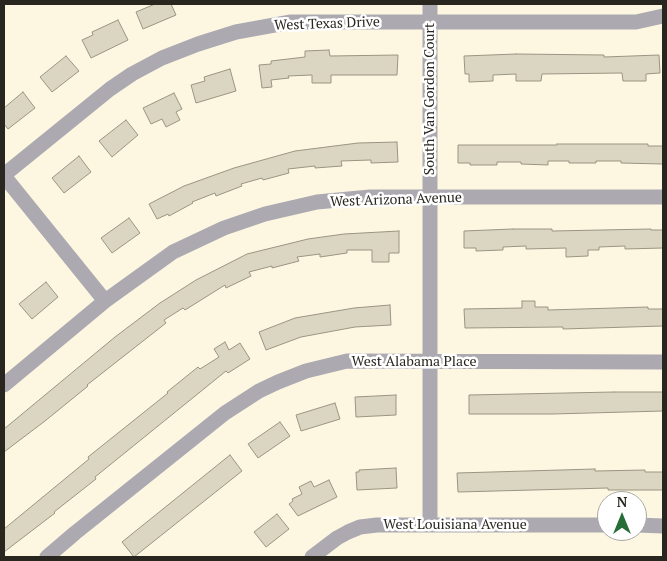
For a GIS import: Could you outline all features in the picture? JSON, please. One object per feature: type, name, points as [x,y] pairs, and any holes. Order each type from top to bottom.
[{"type":"street","name":"South Van Gordon Court","points":[[430,4],[430,524]]},
{"type":"street","name":"West Texas Drive","points":[[4,175],[110,88],[132,74],[162,58],[236,32],[291,22],[636,22],[663,16]]},
{"type":"street","points":[[4,175],[105,301]]},
{"type":"street","name":"West Arizona Avenue","points":[[4,386],[105,301],[174,252],[244,220],[292,207],[324,201],[370,197],[663,197]]},
{"type":"street","name":"West Alabama Place","points":[[47,557],[225,413],[259,391],[306,371],[347,361],[663,362]]},
{"type":"street","name":"West Louisiana Avenue","points":[[312,557],[337,538],[360,528],[377,525],[597,525]]},
{"type":"street","points":[[647,525],[663,526]]},
{"type":"building","points":[[155,4],[171,4],[176,15],[143,29],[136,12]]},
{"type":"building","points":[[118,20],[128,40],[91,58],[82,40],[93,35],[92,32]]},
{"type":"building","points":[[329,50],[330,56],[398,55],[397,75],[331,75],[331,83],[312,83],[312,75],[288,76],[289,78],[271,80],[272,87],[262,88],[259,65],[271,64],[271,61],[305,57],[305,51]]},
{"type":"building","points":[[516,54],[604,55],[604,57],[659,55],[660,73],[646,74],[646,81],[623,81],[622,73],[542,74],[541,81],[516,81],[516,74],[493,75],[493,81],[469,82],[469,74],[465,74],[464,56]]},
{"type":"building","points":[[66,56],[79,71],[52,92],[40,77]]},
{"type":"building","points":[[230,69],[236,91],[196,103],[191,85],[205,81],[204,77]]},
{"type":"building","points":[[23,92],[35,108],[8,129],[4,124],[4,108]]},
{"type":"building","points":[[174,93],[182,109],[176,112],[180,120],[166,127],[162,119],[151,124],[143,108]]},
{"type":"building","points":[[126,120],[138,135],[112,157],[99,141]]},
{"type":"building","points":[[397,142],[398,162],[371,163],[371,160],[341,161],[342,166],[288,169],[289,173],[241,184],[242,186],[216,196],[215,193],[192,202],[169,216],[168,214],[157,219],[149,204],[184,186],[234,168],[295,151],[358,143]]},
{"type":"building","points":[[648,144],[648,146],[663,146],[663,164],[621,163],[621,161],[569,163],[569,161],[548,161],[548,165],[521,164],[521,162],[497,162],[497,165],[458,163],[458,145]]},
{"type":"building","points":[[79,156],[91,172],[64,193],[52,178]]},
{"type":"building","points":[[129,218],[140,233],[112,253],[101,238]]},
{"type":"building","points":[[552,229],[552,231],[663,230],[663,248],[625,249],[625,246],[599,247],[599,250],[588,250],[588,256],[566,257],[566,248],[526,249],[526,246],[503,247],[503,250],[476,251],[476,248],[464,248],[464,231]]},
{"type":"building","points":[[399,231],[399,253],[389,253],[389,262],[372,262],[372,250],[347,250],[347,253],[320,257],[320,254],[297,257],[299,261],[249,272],[251,276],[226,288],[225,285],[185,310],[183,308],[164,320],[166,323],[4,452],[4,429],[115,337],[160,303],[196,280],[247,254],[308,239],[344,234]]},
{"type":"building","points":[[46,282],[58,297],[32,319],[19,304]]},
{"type":"building","points":[[522,301],[535,301],[535,307],[548,307],[548,310],[648,307],[648,309],[663,309],[663,326],[563,329],[563,327],[465,328],[464,309],[522,308]]},
{"type":"building","points":[[390,305],[391,325],[355,327],[301,337],[266,350],[259,332],[295,318],[354,308]]},
{"type":"building","points":[[225,342],[229,350],[240,343],[250,359],[228,373],[226,371],[95,477],[96,479],[55,513],[4,552],[4,529],[198,367],[200,369],[219,357],[214,349]]},
{"type":"building","points":[[663,392],[663,411],[469,414],[469,395]]},
{"type":"building","points":[[396,395],[396,415],[356,417],[355,397]]},
{"type":"building","points":[[335,403],[340,419],[301,431],[296,415]]},
{"type":"building","points":[[280,422],[290,436],[258,458],[248,444]]},
{"type":"building","points":[[230,455],[242,471],[134,557],[122,542]]},
{"type":"building","points":[[396,468],[397,488],[357,490],[356,472],[359,472],[359,470]]},
{"type":"building","points":[[595,469],[595,471],[645,470],[645,472],[663,472],[663,490],[608,490],[608,488],[458,492],[457,473]]},
{"type":"building","points":[[329,480],[337,497],[298,516],[289,504],[293,501],[292,499],[302,494],[299,487],[311,481],[314,487]]},
{"type":"building","points":[[277,514],[289,529],[266,547],[254,532]]}]
